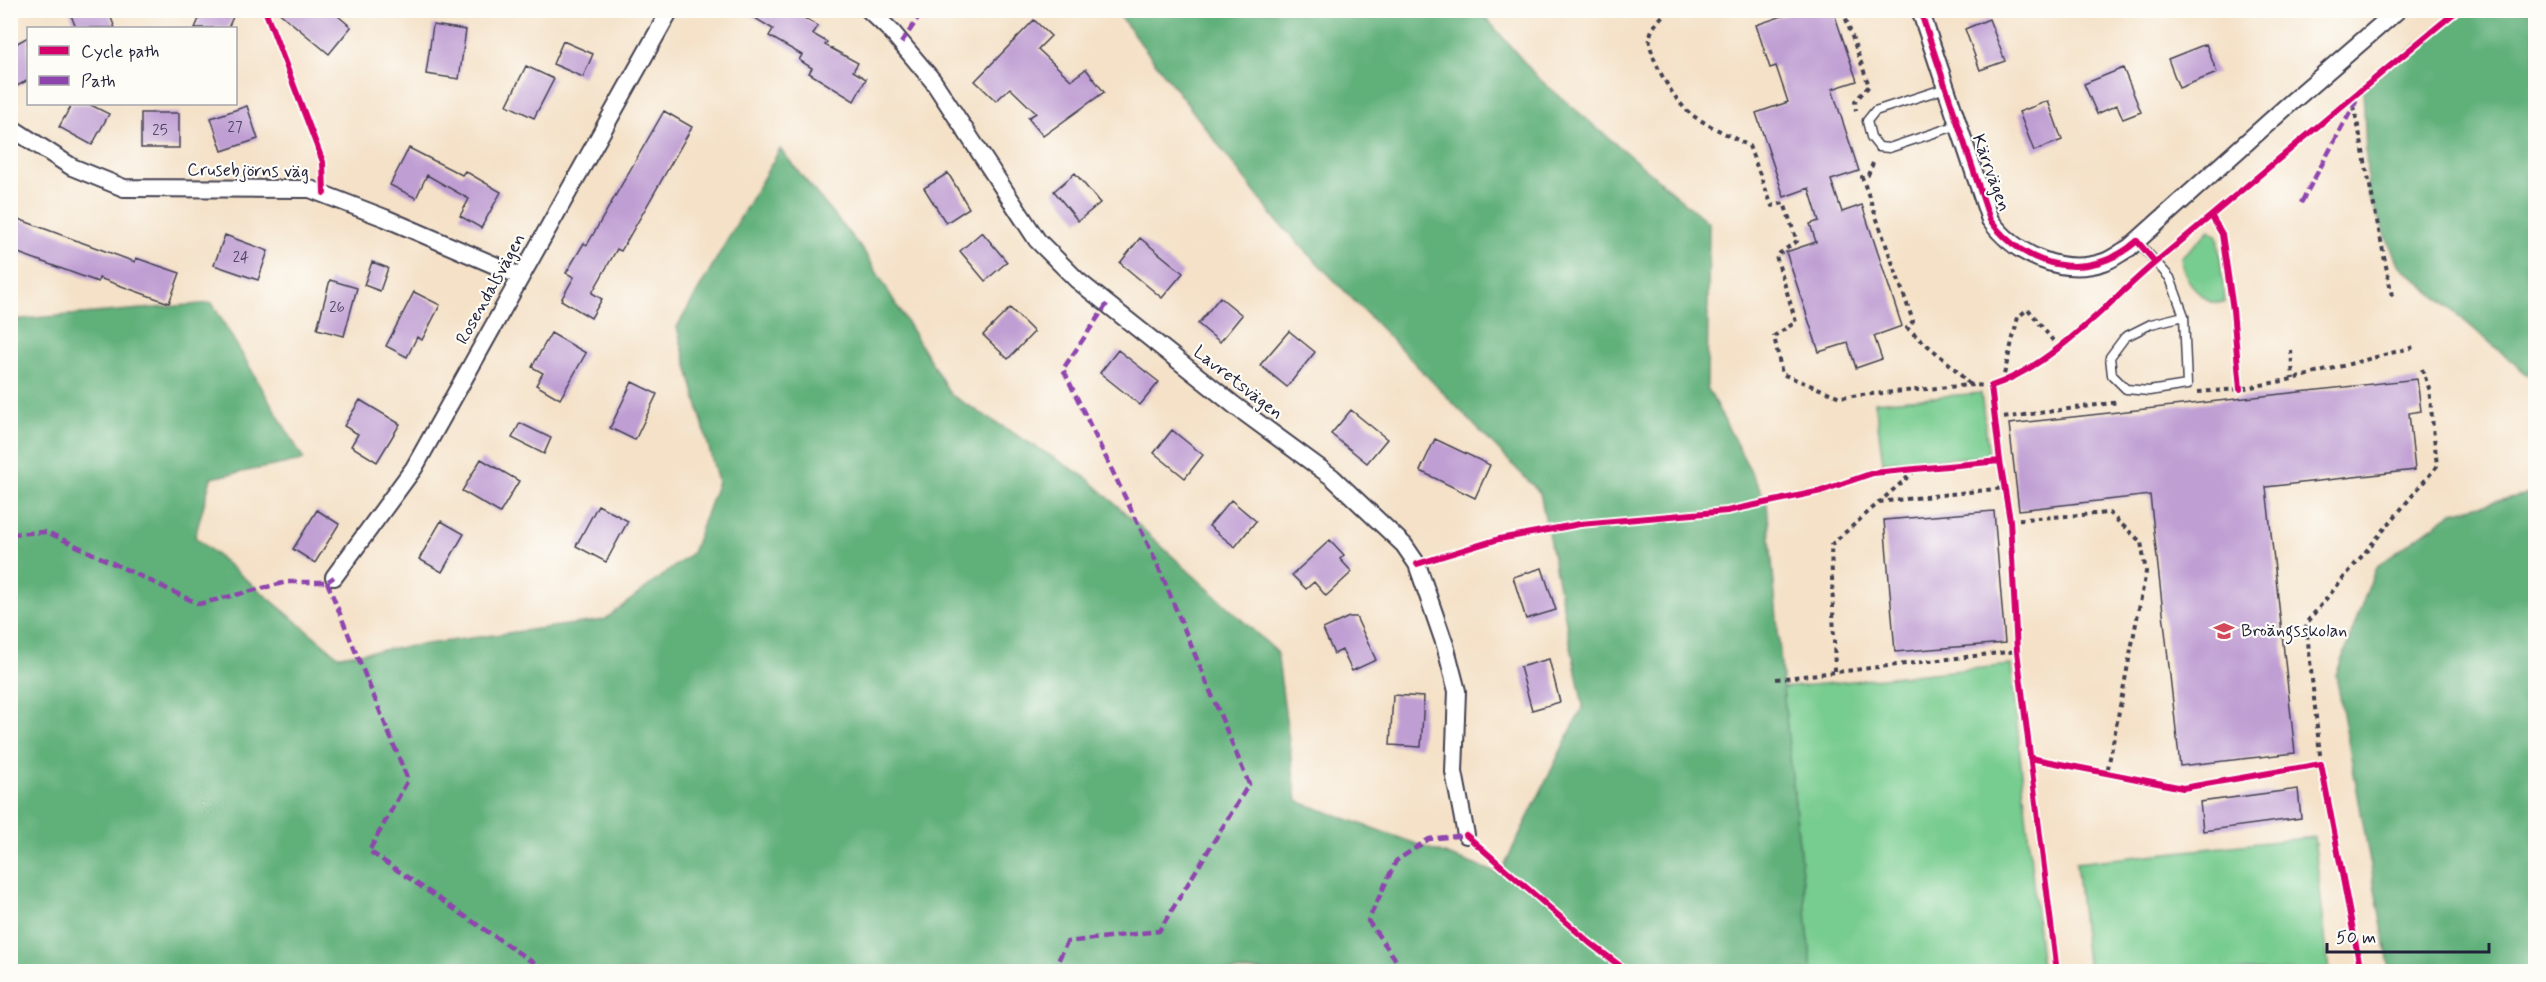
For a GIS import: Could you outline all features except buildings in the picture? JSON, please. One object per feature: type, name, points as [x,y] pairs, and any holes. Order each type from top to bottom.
[{"type":"street","name":"Rosendalsvägen","points":[[334,577],[414,468],[670,10]]},
{"type":"street","name":"Lavretsvägen","points":[[869,10],[892,32],[933,81],[1037,240],[1045,248],[1092,292],[1234,405],[1332,477],[1404,545],[1417,564],[1445,645],[1457,691],[1454,772],[1466,835]]},
{"type":"street","name":"Kärrvägen","points":[[1920,10],[1990,220],[2001,235],[2020,249],[2060,265],[2078,267],[2106,261],[2137,240],[2398,10]]},
{"type":"street","name":"Crusebjörns väg","points":[[10,127],[72,167],[124,188],[310,189],[385,218],[520,276]]},
{"type":"lane","points":[[1946,88],[1875,111],[1868,121],[1871,137],[1879,147],[1889,148],[1958,125]]},
{"type":"lane","points":[[2137,240],[2170,279],[2184,316],[2187,385],[2149,391],[2126,389],[2112,375],[2110,357],[2125,337],[2151,324],[2184,316]]},
{"type":"path","points":[[1669,10],[1660,17],[1650,36],[1654,60],[1667,83],[1690,114],[1749,146],[1772,206],[1784,203],[1797,241],[1776,256],[1796,322],[1774,336],[1782,374],[1839,397],[1970,385],[1991,386],[2010,378]]},
{"type":"path","points":[[2354,106],[2392,296]]},
{"type":"path","points":[[1873,163],[1868,175],[1862,177],[1913,321],[1907,328],[1970,385]]},
{"type":"path","points":[[2002,383],[2018,317],[2028,309],[2058,347]]},
{"type":"path","points":[[2050,352],[2066,341]]},
{"type":"path","points":[[2196,393],[2240,389],[2294,379],[2414,347]]},
{"type":"path","points":[[2291,350],[2294,379]]},
{"type":"path","points":[[2324,776],[2307,623],[2437,466],[2429,388],[2422,369]]},
{"type":"path","points":[[2239,377],[2240,389]]},
{"type":"path","points":[[1991,386],[1992,397]]},
{"type":"path","points":[[1995,419],[2127,401]]},
{"type":"path","points":[[1994,408],[1996,430]]},
{"type":"path","points":[[1906,469],[1929,467]]},
{"type":"path","points":[[1835,671],[1831,545],[1918,468]]},
{"type":"path","points":[[2003,479],[2006,499]]},
{"type":"path","points":[[1878,502],[2004,488]]},
{"type":"path","points":[[2008,510],[2010,532]]},
{"type":"path","points":[[2010,520],[2109,513],[2141,542],[2146,572],[2108,773]]},
{"type":"path","points":[[2016,639],[2018,661]]},
{"type":"path","points":[[1776,680],[1835,671],[2017,651]]},
{"type":"path","points":[[2310,766],[2321,764]]},
{"type":"path","points":[[2096,771],[2118,776]]},
{"type":"green space","points":[[1116,11],[1480,11],[1537,77],[1709,223],[1707,387],[1767,503],[1812,971],[11,971],[11,320],[212,303],[304,460],[211,478],[195,537],[338,656],[604,620],[692,553],[718,482],[677,327],[780,149],[865,253],[951,395],[1087,478],[1277,652],[1297,801],[1500,874],[1583,706],[1540,493],[1276,220]]},
{"type":"green space","points":[[2458,11],[2535,11],[2535,381],[2398,264],[2368,194],[2363,89]]},
{"type":"green space","points":[[2210,230],[2218,236],[2225,302],[2210,302],[2204,297],[2190,283],[2182,265],[2181,257]]},
{"type":"green space","points":[[1981,393],[1989,456],[1883,462],[1875,402]]},
{"type":"green space","points":[[2535,492],[2535,971],[2390,971],[2336,675],[2376,567],[2453,512]]},
{"type":"green space","points":[[2011,665],[2042,971],[1812,971],[1783,688]]},
{"type":"green space","points":[[2314,837],[2329,971],[2088,971],[2076,863]]},
{"type":"marked path","points":[[901,43],[924,10]]},
{"type":"marked path","points":[[2301,203],[2358,98]]},
{"type":"marked path","points":[[1053,972],[1067,942],[1159,931],[1249,784],[1155,559],[1063,369],[1107,304]]},
{"type":"marked path","points":[[10,534],[47,532],[199,604],[287,582],[327,582],[334,577]]},
{"type":"marked path","points":[[327,582],[408,780],[369,851],[547,972]]},
{"type":"marked path","points":[[1401,972],[1394,957],[1368,921],[1396,861],[1429,839],[1466,835]]},
{"type":"cycle path","points":[[265,10],[323,162],[324,193]]},
{"type":"cycle path","points":[[1920,10],[1990,220],[2004,237],[2021,250],[2059,265],[2079,266],[2099,262],[2119,254],[2137,241],[2155,262]]},
{"type":"cycle path","points":[[1417,564],[1499,539],[1580,524],[1727,511],[1821,491],[1873,473],[2000,461],[1991,386],[2014,377],[2058,348],[2157,261],[2458,10]]},
{"type":"cycle path","points":[[2212,217],[2222,234],[2233,310],[2240,389]]},
{"type":"cycle path","points":[[2000,461],[2010,520],[2017,651],[2057,972]]},
{"type":"cycle path","points":[[2030,758],[2183,788],[2321,764],[2361,972]]},
{"type":"cycle path","points":[[1466,835],[1590,943],[1628,972]]},
{"type":"place","name":"Broängsskolan","points":[[2224,631]]}]
